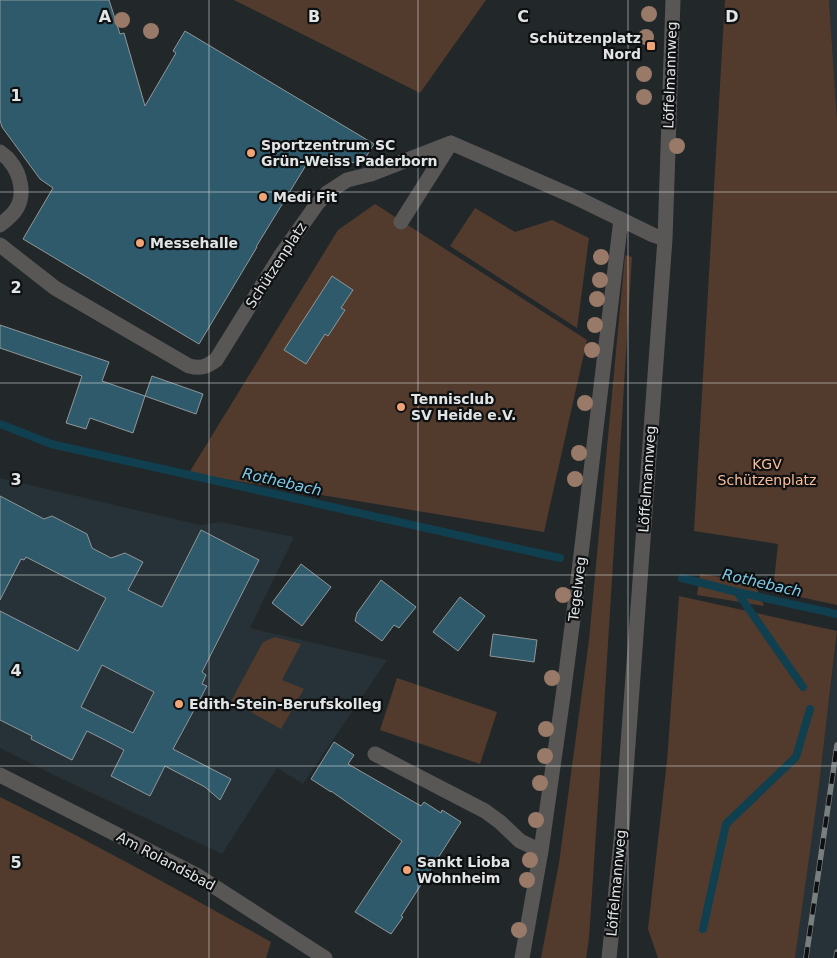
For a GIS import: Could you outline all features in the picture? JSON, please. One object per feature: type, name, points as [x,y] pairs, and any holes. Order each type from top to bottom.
[{"type":"street","name":"Löffelmannweg","points":[[609,958],[621,840],[665,239],[673,0]]},
{"type":"street","points":[[401,222],[451,143],[665,239]]},
{"type":"street","name":"Schützenplatz","points":[[0,245],[55,288],[172,357],[197,368],[208,366],[216,360],[281,255],[327,193],[348,180],[371,174],[451,143]]},
{"type":"street","points":[[0,152],[9,160],[18,174],[22,188],[20,202],[14,211],[0,224]]},
{"type":"street","name":"Tegelweg","points":[[522,958],[541,851],[577,588],[621,219]]},
{"type":"street","points":[[375,754],[485,811],[520,841],[541,851]]},
{"type":"street","name":"Am Rolandsbad","points":[[0,775],[198,876],[325,958]]},
{"type":"shaded area","points":[[829,0],[837,0],[837,120]]},
{"type":"shaded area","name":"Edith-Stein-Berufskolleg","points":[[0,478],[200,525],[221,522],[294,537],[250,628],[387,660],[303,784],[277,768],[222,854],[0,748]]},
{"type":"shaded area","points":[[837,638],[837,958],[795,958],[832,677]]},
{"type":"green space","points":[[234,0],[486,0],[420,93]]},
{"type":"green space","name":"KGV Schützenplatz","points":[[725,0],[829,0],[837,120],[837,605],[773,591],[778,544],[694,531]]},
{"type":"green space","name":"Tennisclub SV Heide e.V.","points":[[375,204],[587,340],[544,532],[189,473],[338,230]]},
{"type":"green space","points":[[475,208],[515,232],[552,220],[589,238],[577,328],[450,246]]},
{"type":"green space","points":[[625,255],[632,257],[589,938],[586,958],[541,958],[559,863],[589,640]]},
{"type":"green space","points":[[700,574],[754,582],[764,606],[697,595]]},
{"type":"green space","points":[[679,596],[837,631],[818,793],[795,958],[658,958],[648,929],[667,761]]},
{"type":"green space","points":[[275,637],[301,644],[282,680],[304,689],[281,729],[231,701],[263,642]]},
{"type":"green space","points":[[397,678],[497,712],[480,764],[380,730]]},
{"type":"green space","points":[[0,797],[103,849],[271,942],[266,958],[0,958]]},
{"type":"building","points":[[0,0],[109,0],[120,34],[124,33],[145,106],[176,53],[173,51],[185,31],[374,144],[364,160],[329,168],[311,157],[199,344],[23,239],[53,188],[40,179],[2,127],[0,120]]},
{"type":"building","points":[[332,276],[353,290],[341,308],[345,310],[328,336],[325,334],[306,364],[284,350]]},
{"type":"building","points":[[0,325],[109,362],[102,381],[145,396],[133,433],[90,418],[86,429],[66,423],[82,376],[0,348]]},
{"type":"building","points":[[152,376],[203,394],[196,414],[145,396]]},
{"type":"building","points":[[0,496],[44,519],[52,516],[87,534],[92,548],[111,558],[125,553],[143,562],[128,590],[162,607],[201,530],[259,560],[202,672],[206,675],[202,684],[207,686],[173,749],[231,779],[220,800],[205,787],[165,766],[150,796],[111,776],[124,750],[105,740],[87,731],[72,760],[31,739],[32,736],[0,720],[0,611],[78,651],[106,598],[26,557],[24,560],[21,559],[0,600]],"holes":[[[102,665],[154,692],[133,733],[81,707]]]},
{"type":"building","points":[[301,564],[331,587],[302,626],[272,603]]},
{"type":"building","points":[[381,580],[416,607],[399,628],[394,625],[382,641],[355,621],[357,613]]},
{"type":"building","points":[[460,597],[485,616],[458,651],[433,632]]},
{"type":"building","points":[[493,634],[537,640],[534,662],[490,656]]},
{"type":"building","points":[[334,742],[354,755],[348,764],[421,806],[424,802],[441,813],[442,810],[461,822],[391,934],[355,912],[402,841],[311,779]]},
{"type":"waterway","name":"Rothebach","points":[[0,424],[51,444],[560,558]]},
{"type":"waterway","name":"Rothebach","points":[[682,578],[837,614]]},
{"type":"waterway","points":[[737,592],[803,687]]},
{"type":"waterway","points":[[703,929],[726,824],[796,757],[810,709]]},
{"type":"railway","points":[[806,958],[837,745]]},
{"type":"railway","points":[[836,958],[837,952]]},
{"type":"place","name":"Schützenplatz Nord","points":[[651,46]]},
{"type":"place","name":"Sportzentrum SC Grün-Weiss Paderborn","points":[[251,153]]},
{"type":"place","name":"Medi Fit","points":[[263,197]]},
{"type":"place","name":"Messehalle","points":[[140,243]]},
{"type":"place","name":"Tennisclub SV Heide e.V.","points":[[401,407]]},
{"type":"place","name":"Edith-Stein-Berufskolleg","points":[[179,704]]},
{"type":"place","name":"Sankt Lioba Wohnheim","points":[[407,870]]}]
